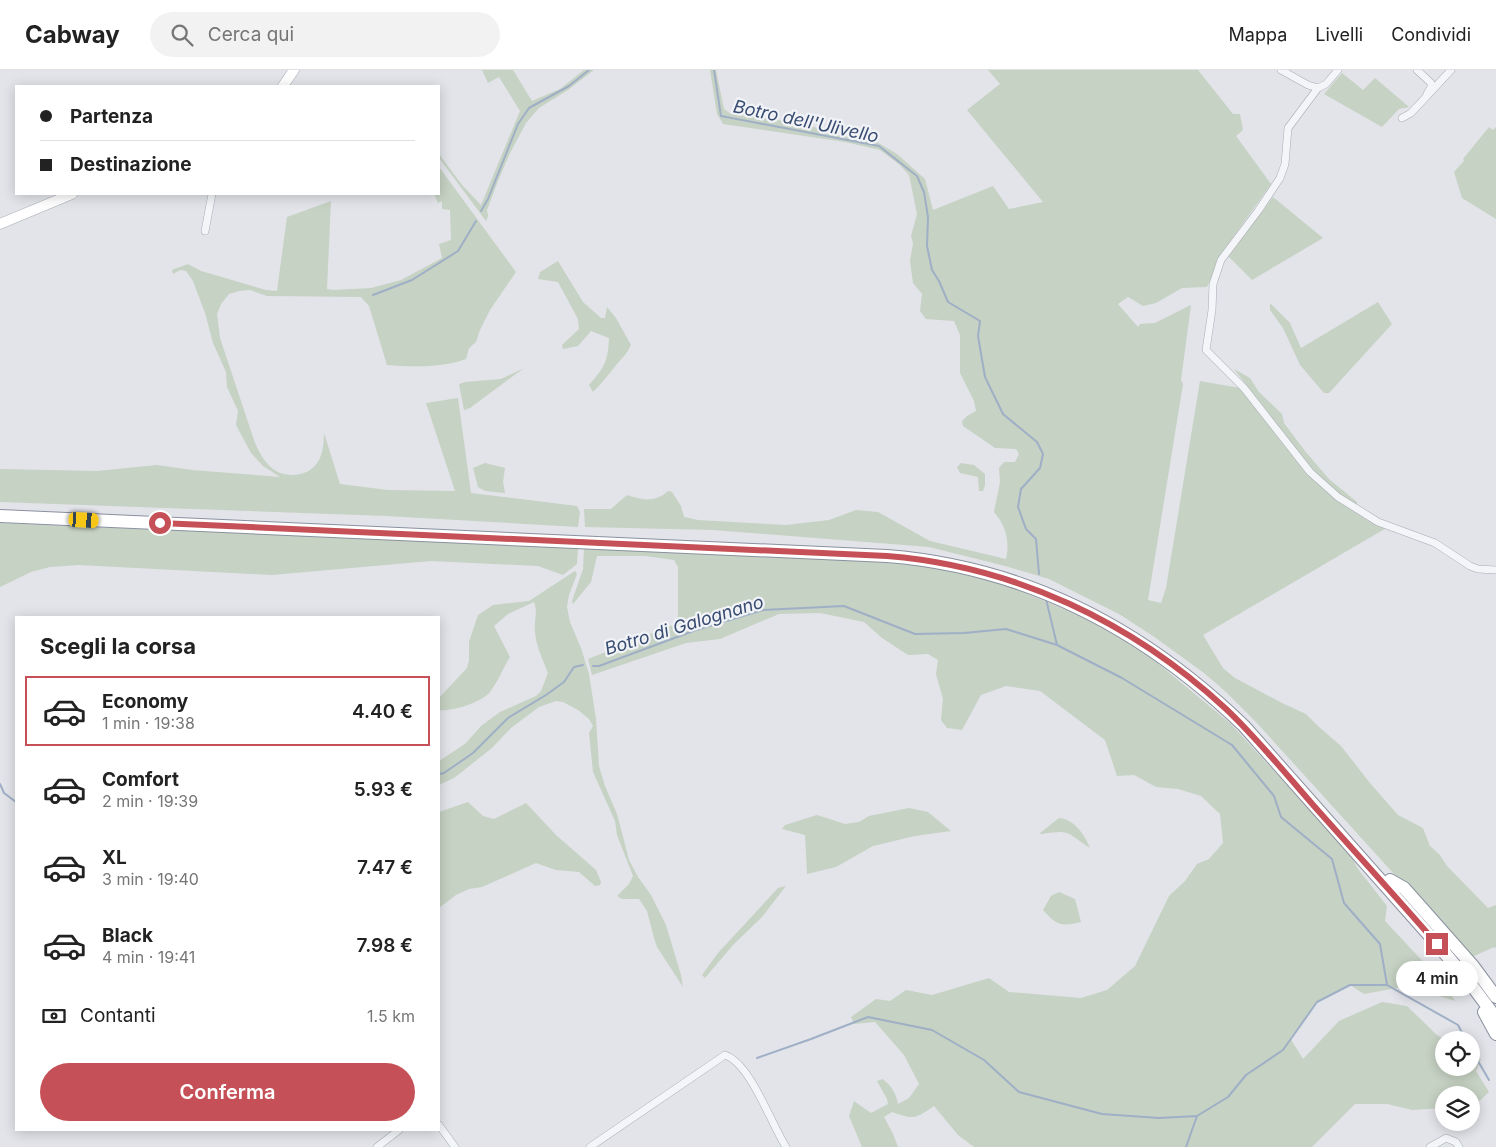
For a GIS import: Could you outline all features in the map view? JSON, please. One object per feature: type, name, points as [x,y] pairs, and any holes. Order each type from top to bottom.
[{"type":"highway","points":[[0,509],[890,549],[934,554],[989,566],[1049,585],[1072,595],[1137,630],[1187,666],[1220,694],[1250,723],[1390,880],[1465,965],[1496,1005]]},
{"type":"highway","points":[[0,516],[887,556],[970,569],[1038,590],[1072,604],[1120,629],[1169,662],[1207,692],[1244,726],[1450,959],[1496,1018]]},
{"type":"highway","points":[[1361,858],[1369,876],[1468,988],[1496,1034]]},
{"type":"highway","points":[[1390,880],[1404,888],[1473,966],[1496,996]]},
{"type":"main road","points":[[284,85],[294,70]]},
{"type":"main road","points":[[0,224],[70,195]]},
{"type":"street","points":[[1281,70],[1305,84],[1318,88]]},
{"type":"street","points":[[1338,70],[1326,84],[1318,88],[1288,128],[1285,164],[1282,175],[1221,260],[1214,282],[1206,350],[1244,388],[1310,472],[1338,497],[1378,522],[1435,543],[1470,566],[1478,569],[1496,570]]},
{"type":"street","points":[[1417,70],[1430,81],[1438,81],[1445,77]]},
{"type":"street","points":[[1402,118],[1411,113],[1452,70]]},
{"type":"street","points":[[1424,98],[1431,87],[1430,81]]},
{"type":"street","points":[[205,231],[212,195]]},
{"type":"street","points":[[590,1147],[725,1056],[734,1060],[752,1082],[786,1147]]},
{"type":"street","points":[[440,1126],[456,1147]]},
{"type":"street","points":[[377,1147],[398,1131]]},
{"type":"street","points":[[1430,1147],[1446,1138],[1456,1142],[1459,1147]]},
{"type":"green space","points":[[482,70],[513,70],[532,101],[560,89],[584,70],[594,70],[568,90],[539,108],[526,123],[498,181],[487,210],[488,216],[486,221],[440,159],[440,155],[462,185],[481,205],[520,111],[499,77],[488,83]]},
{"type":"green space","points":[[710,70],[716,70],[724,109],[731,114],[793,122],[818,128],[828,134],[875,141],[897,154],[925,179],[933,210],[993,186],[1009,209],[1043,202],[967,110],[1000,84],[988,70],[1198,70],[1233,114],[1240,114],[1243,130],[1236,136],[1271,184],[1224,250],[1207,287],[1182,288],[1156,303],[1143,306],[1128,297],[1118,304],[1138,327],[1140,324],[1155,323],[1191,305],[1181,380],[1183,384],[1148,600],[1161,603],[1166,588],[1200,381],[1240,388],[1315,478],[1388,527],[1203,635],[1223,668],[1235,678],[1306,714],[1341,746],[1398,815],[1423,828],[1430,846],[1440,855],[1447,866],[1488,908],[1496,905],[1496,948],[1494,947],[1472,957],[1409,886],[1394,874],[1256,722],[1204,673],[1119,614],[1049,579],[929,547],[713,530],[585,527],[584,509],[611,509],[627,495],[653,499],[668,491],[672,492],[681,506],[684,517],[698,520],[786,525],[829,520],[856,510],[878,512],[930,541],[1006,559],[1006,534],[1002,523],[994,512],[1000,482],[999,468],[1004,462],[1015,462],[1019,454],[1016,449],[995,448],[963,426],[962,421],[976,411],[974,401],[960,373],[960,335],[954,321],[926,319],[920,311],[922,294],[913,283],[910,261],[913,243],[911,236],[917,214],[909,175],[900,165],[880,150],[845,142],[723,124],[717,114]]},
{"type":"green space","points":[[1342,73],[1363,90],[1375,78],[1409,107],[1399,109],[1382,127],[1324,94]]},
{"type":"green space","points":[[1489,127],[1493,130],[1496,127],[1496,219],[1462,198],[1454,172]]},
{"type":"green space","points":[[440,168],[516,272],[490,310],[476,342],[469,348],[466,359],[437,365],[387,365],[369,306],[361,297],[267,296],[250,290],[229,294],[221,304],[217,314],[220,338],[255,443],[263,458],[272,468],[280,473],[294,475],[309,471],[318,461],[323,448],[324,433],[340,484],[388,490],[455,491],[426,403],[458,398],[471,493],[577,506],[580,512],[578,527],[386,516],[0,502],[0,469],[97,471],[157,465],[192,470],[280,477],[263,466],[251,453],[236,425],[238,411],[227,387],[226,372],[213,343],[205,313],[193,281],[186,271],[180,270],[173,274],[172,270],[188,264],[201,271],[266,290],[277,291],[287,217],[331,201],[327,289],[371,288],[401,280],[442,258],[439,244],[451,240],[450,210],[442,209],[442,201],[438,203],[434,195],[440,195]]},
{"type":"green space","points":[[1273,197],[1323,238],[1252,280],[1228,256]]},
{"type":"green space","points":[[558,261],[583,302],[601,318],[605,318],[607,307],[616,318],[631,345],[625,355],[593,392],[589,385],[604,364],[608,353],[609,338],[591,331],[578,346],[563,349],[562,345],[579,329],[578,319],[558,282],[538,279],[540,272]]},
{"type":"green space","points":[[1378,302],[1392,324],[1329,393],[1324,393],[1300,365],[1283,328],[1270,310],[1270,303],[1290,323],[1301,348]]},
{"type":"green space","points":[[524,368],[470,408],[464,410],[459,384],[501,379]]},
{"type":"green space","points":[[1234,369],[1250,378],[1259,392],[1282,414],[1284,423],[1305,451],[1329,479],[1357,502],[1357,506],[1334,490],[1316,474]]},
{"type":"green space","points":[[485,463],[505,468],[503,482],[505,493],[485,491],[478,487],[473,468]]},
{"type":"green space","points":[[961,463],[974,465],[985,474],[983,491],[979,491],[978,477],[960,473],[957,467]]},
{"type":"green space","points":[[0,523],[578,548],[577,564],[563,575],[538,566],[431,561],[272,575],[79,565],[50,567],[31,572],[0,587]]},
{"type":"green space","points":[[584,548],[784,555],[935,568],[1001,583],[1083,617],[1143,651],[1231,724],[1350,854],[1358,869],[1387,906],[1385,921],[1445,985],[1455,1001],[1407,986],[1364,994],[1350,985],[1317,1002],[1290,1038],[1303,1059],[1339,1021],[1382,1002],[1407,1006],[1435,1033],[1435,1076],[1479,1076],[1489,1092],[1480,1100],[1480,1086],[1435,1086],[1435,1109],[1412,1110],[1387,1104],[1355,1104],[1312,1147],[974,1147],[958,1135],[934,1106],[923,1114],[914,1117],[892,1112],[884,1117],[898,1147],[862,1147],[849,1116],[854,1101],[871,1113],[888,1104],[877,1081],[883,1079],[888,1084],[898,1104],[909,1098],[919,1084],[904,1055],[875,1022],[854,1024],[851,1017],[876,999],[890,1001],[906,990],[932,995],[989,978],[1009,992],[1081,998],[1107,990],[1135,966],[1169,896],[1185,881],[1197,864],[1209,859],[1223,843],[1220,814],[1201,796],[1178,789],[1156,787],[1134,775],[1117,776],[1105,740],[1040,691],[1006,686],[981,695],[962,730],[947,728],[941,720],[943,699],[936,674],[938,660],[928,654],[908,655],[882,638],[864,622],[820,613],[779,614],[720,639],[686,643],[592,675],[588,659],[673,625],[678,616],[678,567],[674,560],[645,556],[597,556],[591,582],[573,604],[572,601],[583,569]]},
{"type":"green space","points":[[575,571],[577,574],[569,595],[567,607],[570,622],[589,674],[596,719],[599,766],[617,814],[629,860],[651,895],[666,925],[683,987],[657,947],[647,911],[639,899],[622,899],[617,896],[629,884],[633,876],[617,835],[615,821],[593,772],[589,733],[593,726],[589,719],[578,710],[563,702],[556,701],[539,707],[511,728],[492,748],[454,778],[440,785],[440,760],[465,744],[481,726],[500,712],[536,696],[541,691],[548,673],[536,641],[536,609],[534,602],[508,614],[494,626],[510,657],[490,692],[466,706],[440,710],[440,697],[467,668],[469,642],[478,615],[493,605],[529,601]]},
{"type":"green space","points":[[468,802],[483,816],[494,819],[526,803],[556,835],[596,870],[601,882],[600,885],[595,886],[579,872],[556,870],[536,863],[482,887],[469,889],[456,895],[440,907],[440,812]]},
{"type":"green space","points":[[909,808],[928,812],[951,831],[915,836],[873,846],[836,867],[807,874],[805,835],[782,829],[785,825],[817,815],[845,824],[859,822],[869,816]]},
{"type":"green space","points":[[1059,818],[1069,821],[1078,828],[1090,848],[1064,832],[1040,833]]},
{"type":"green space","points":[[786,886],[762,917],[733,945],[705,978],[702,975],[718,953],[778,888]]},
{"type":"green space","points":[[1059,892],[1075,899],[1081,922],[1059,924],[1043,910],[1051,896]]},
{"type":"waterway","name":"Botro dell'Ulivello","points":[[481,211],[488,199],[518,124],[529,108],[569,86],[589,70]]},
{"type":"waterway","name":"Botro dell'Ulivello","points":[[714,70],[721,116],[879,146],[917,176],[924,192],[928,217],[927,246],[932,270],[948,302],[980,321],[978,336],[985,377],[1003,414],[1037,442],[1043,454],[1040,468],[1021,489],[1018,507],[1026,529],[1036,539],[1039,574]]},
{"type":"waterway","name":"Botro dell'Ulivello","points":[[373,295],[412,280],[458,251],[476,221]]},
{"type":"waterway","name":"Botro dell'Ulivello","points":[[1046,599],[1057,645]]},
{"type":"waterway","name":"Botro di Galognano","points":[[593,666],[599,666],[696,630],[763,610],[844,606],[915,634],[964,633],[1006,629],[1057,645],[1122,678],[1232,745],[1274,796],[1281,817],[1332,859],[1344,903],[1380,944],[1387,985]]},
{"type":"waterway","name":"Botro di Galognano","points":[[440,774],[473,753],[508,718],[564,682],[574,667],[583,665]]},
{"type":"waterway","points":[[0,784],[4,793],[15,801]]},
{"type":"waterway","points":[[1186,1147],[1197,1116],[1228,1097],[1246,1075],[1283,1050],[1317,1002],[1350,985],[1387,985],[1458,1025],[1461,1031]]},
{"type":"waterway","points":[[757,1058],[868,1017],[932,1030],[984,1060],[1019,1092],[1102,1114],[1159,1118],[1197,1116]]},
{"type":"waterway","points":[[1480,1064],[1489,1080]]},
{"type":"route","points":[[160,523],[887,556],[943,563],[994,575],[1038,590],[1092,614],[1150,648],[1190,677],[1244,726],[1437,944]]}]
